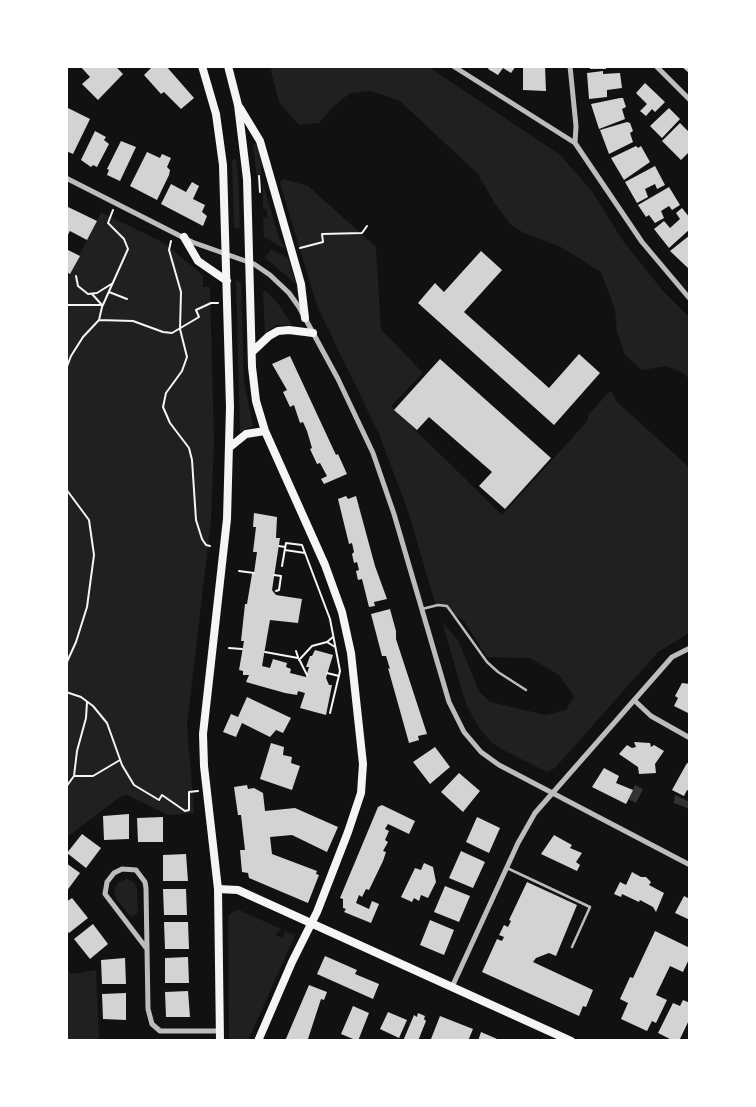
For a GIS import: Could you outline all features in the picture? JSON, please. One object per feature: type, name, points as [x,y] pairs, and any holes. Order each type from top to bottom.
[{"type":"main road","points":[[202,66],[212,97],[220,142],[227,281],[230,447],[225,542],[203,724],[204,766],[218,888],[220,1041]]},
{"type":"main road","points":[[228,66],[238,104],[247,178],[254,390],[265,431],[325,565],[342,612],[351,653],[362,749],[362,783],[358,802],[312,923],[258,1041]]},
{"type":"main road","points":[[238,104],[260,141],[301,284],[305,318]]},
{"type":"main road","points":[[184,237],[198,261],[227,281]]},
{"type":"main road","points":[[252,352],[278,331],[292,330],[313,333]]},
{"type":"main road","points":[[230,447],[246,434],[265,431]]},
{"type":"main road","points":[[218,888],[238,890],[571,1041]]},
{"type":"street","points":[[453,66],[575,144],[642,242],[690,299]]},
{"type":"street","points":[[570,66],[576,126],[575,144]]},
{"type":"street","points":[[656,66],[690,100]]},
{"type":"street","points":[[66,178],[184,237],[226,255],[249,262],[267,272],[293,298],[347,396],[375,458],[390,499],[449,702],[464,732],[477,748],[493,761],[690,865]]},
{"type":"street","points":[[452,987],[526,827],[551,793],[672,657],[690,648]]},
{"type":"street","points":[[634,700],[651,716],[690,738]]},
{"type":"street","points":[[147,949],[105,894],[107,882],[114,873],[122,868],[136,870],[145,882],[147,949],[148,1015],[156,1030],[220,1031]]},
{"type":"lane","points":[[422,609],[438,605],[447,606],[487,662],[498,672],[526,690]]},
{"type":"lane","points":[[507,868],[590,907],[572,947]]},
{"type":"path","points":[[66,369],[71,356],[83,337],[99,320],[103,305],[128,249],[124,239],[108,223],[111,215]]},
{"type":"path","points":[[298,249],[323,242],[322,234],[362,233],[367,226]]},
{"type":"path","points":[[169,245],[181,292],[180,329],[185,347],[186,362],[166,392],[163,407],[170,423],[189,448],[193,466],[196,520],[202,539],[206,545],[210,546]]},
{"type":"path","points":[[76,276],[79,288],[84,292],[92,294],[103,305]]},
{"type":"path","points":[[92,294],[113,283]]},
{"type":"path","points":[[109,292],[127,299]]},
{"type":"path","points":[[99,320],[133,321],[168,334],[200,317],[196,310],[213,303]]},
{"type":"path","points":[[66,305],[103,305]]},
{"type":"path","points":[[66,488],[89,520],[94,555],[88,606],[76,642],[66,664]]},
{"type":"path","points":[[282,566],[286,543],[302,545],[330,619],[339,676],[330,713]]},
{"type":"path","points":[[279,546],[306,553]]},
{"type":"path","points":[[240,571],[254,573]]},
{"type":"path","points":[[274,575],[281,576],[279,590],[276,591]]},
{"type":"path","points":[[299,659],[312,646],[327,642],[333,637]]},
{"type":"path","points":[[327,642],[335,647]]},
{"type":"path","points":[[229,648],[242,649]]},
{"type":"path","points":[[296,651],[307,675]]},
{"type":"path","points":[[264,652],[299,659]]},
{"type":"path","points":[[327,673],[339,676]]},
{"type":"path","points":[[66,692],[87,702],[107,723],[120,760],[131,782],[159,800],[162,795],[185,811],[189,810],[189,792],[194,792]]},
{"type":"path","points":[[66,787],[74,776],[76,751],[86,718],[87,702]]},
{"type":"path","points":[[74,776],[93,776],[120,760]]},
{"type":"shaded area","points":[[272,66],[427,66],[560,155],[591,190],[623,241],[663,291],[690,318],[690,380],[683,373],[667,366],[642,370],[625,355],[617,332],[615,309],[601,272],[561,247],[524,233],[511,225],[495,204],[478,174],[400,101],[371,91],[350,93],[332,108],[319,123],[299,125],[279,102],[271,71]]},
{"type":"shaded area","points":[[257,144],[261,162],[261,176],[257,178],[253,145]]},
{"type":"shaded area","points":[[236,159],[240,228],[234,228],[232,160]]},
{"type":"shaded area","points":[[283,179],[308,186],[376,247],[381,329],[423,373],[391,406],[502,515],[583,426],[588,420],[588,415],[609,392],[612,392],[617,402],[690,468],[690,632],[657,653],[555,768],[547,772],[492,743],[479,728],[466,704],[442,622],[458,640],[479,691],[490,702],[546,715],[566,710],[574,696],[559,675],[530,658],[487,657],[464,621],[435,603],[408,511],[379,434],[317,306],[280,183]]},
{"type":"shaded area","points":[[263,184],[279,238],[285,247],[283,248],[264,237],[263,218],[267,218],[267,209],[263,209]]},
{"type":"shaded area","points":[[101,212],[164,243],[203,275],[203,287],[210,287],[214,441],[211,520],[187,725],[194,813],[168,815],[127,795],[121,796],[66,838],[66,282]]},
{"type":"shaded area","points":[[271,249],[288,258],[296,284],[265,258]]},
{"type":"shaded area","points":[[236,280],[241,283],[244,382],[253,426],[240,432]]},
{"type":"shaded area","points":[[266,291],[280,306],[292,325],[277,325],[265,333],[263,292]]},
{"type":"shaded area","points":[[635,785],[643,789],[636,803],[628,799]]},
{"type":"shaded area","points":[[675,795],[690,802],[690,809],[674,803]]},
{"type":"shaded area","points":[[128,879],[134,882],[137,889],[138,913],[131,917],[117,900],[114,891],[118,882]]},
{"type":"shaded area","points":[[239,910],[281,929],[276,935],[282,938],[285,931],[295,935],[248,1041],[229,1041],[228,916],[234,911]]},
{"type":"shaded area","points":[[66,968],[71,974],[96,970],[99,1041],[66,1041]]},
{"type":"building","points":[[80,66],[115,66],[123,74],[98,100],[82,84],[90,77]]},
{"type":"building","points":[[153,66],[166,66],[194,98],[181,109],[164,92],[161,94],[144,75]]},
{"type":"building","points":[[490,66],[516,66],[511,73],[503,68],[498,75],[488,69]]},
{"type":"building","points":[[523,66],[545,66],[546,91],[523,90]]},
{"type":"building","points":[[590,66],[607,66],[606,69],[590,69]]},
{"type":"building","points":[[681,66],[690,66],[690,74]]},
{"type":"building","points":[[603,71],[603,74],[620,73],[622,88],[607,90],[607,97],[589,99],[587,73]]},
{"type":"building","points":[[645,83],[665,102],[655,112],[652,109],[646,116],[640,111],[647,104],[636,93]]},
{"type":"building","points":[[623,98],[626,107],[622,109],[625,119],[599,129],[591,104]]},
{"type":"building","points":[[66,107],[90,119],[73,154],[66,151]]},
{"type":"building","points":[[669,108],[680,119],[662,138],[650,126]]},
{"type":"building","points":[[627,122],[630,123],[633,131],[630,133],[633,142],[609,154],[600,130]]},
{"type":"building","points":[[680,123],[690,133],[690,151],[681,160],[662,141]]},
{"type":"building","points":[[95,131],[106,137],[104,140],[109,144],[97,167],[93,165],[91,167],[81,160]]},
{"type":"building","points":[[121,141],[136,147],[120,181],[107,175],[109,170],[107,169]]},
{"type":"building","points":[[636,146],[638,148],[641,146],[650,162],[624,180],[611,158]]},
{"type":"building","points":[[147,152],[160,158],[162,154],[171,158],[167,167],[170,170],[169,175],[157,200],[130,186]]},
{"type":"building","points":[[655,166],[665,185],[657,189],[655,184],[645,189],[648,197],[637,203],[625,182]]},
{"type":"building","points":[[192,182],[199,186],[193,199],[205,205],[202,212],[207,216],[203,226],[161,204],[171,184],[186,192]]},
{"type":"building","points":[[669,187],[680,205],[672,210],[669,206],[661,211],[664,218],[655,223],[649,215],[646,217],[638,205]]},
{"type":"building","points":[[66,206],[97,221],[87,240],[70,231],[66,238]]},
{"type":"building","points":[[682,208],[690,218],[690,229],[669,248],[654,229],[664,221],[670,228],[680,219],[676,213]]},
{"type":"building","points":[[690,235],[690,268],[689,269],[670,251]]},
{"type":"building","points":[[66,249],[80,256],[70,274],[66,272]]},
{"type":"building","points":[[481,251],[502,270],[464,312],[549,388],[579,354],[600,373],[554,425],[418,303],[435,283],[444,292]]},
{"type":"building","points":[[290,356],[336,455],[338,454],[347,474],[324,484],[321,479],[327,476],[320,463],[317,464],[310,449],[312,448],[303,422],[300,423],[294,405],[290,407],[283,392],[287,390],[272,364]]},
{"type":"building","points":[[440,359],[551,458],[505,509],[479,486],[492,472],[429,417],[417,430],[394,410]]},
{"type":"building","points":[[346,496],[348,499],[356,496],[375,566],[387,599],[374,602],[375,606],[369,607],[362,579],[358,580],[356,571],[359,570],[357,562],[354,563],[352,543],[349,544],[338,499]]},
{"type":"building","points":[[254,513],[277,517],[276,538],[280,538],[272,590],[276,595],[302,599],[298,623],[270,620],[262,666],[270,668],[273,659],[287,663],[286,667],[291,669],[290,673],[306,677],[309,667],[306,667],[310,656],[312,656],[315,650],[333,655],[326,678],[329,685],[332,685],[326,715],[300,708],[305,693],[298,691],[297,695],[285,693],[246,682],[249,675],[243,675],[243,671],[239,670],[244,641],[241,641],[245,604],[247,604],[257,552],[253,552],[256,527],[253,527]]},
{"type":"building","points":[[390,609],[396,631],[396,639],[427,734],[418,736],[419,740],[409,743],[388,668],[390,669],[386,656],[382,656],[371,614]]},
{"type":"building","points":[[682,683],[690,684],[690,714],[674,706],[678,698],[675,696]]},
{"type":"building","points":[[247,697],[291,718],[283,733],[276,730],[270,737],[242,723],[236,737],[223,732],[231,714],[238,717]]},
{"type":"building","points":[[634,742],[650,743],[651,747],[654,745],[664,751],[655,764],[656,773],[639,774],[638,767],[619,754],[627,745],[632,748],[636,747]]},
{"type":"building","points":[[271,743],[284,747],[283,755],[292,757],[291,763],[300,766],[292,790],[260,779]]},
{"type":"building","points":[[435,747],[450,767],[430,784],[413,762]]},
{"type":"building","points":[[687,763],[690,764],[690,792],[687,790],[684,796],[672,790]]},
{"type":"building","points":[[604,768],[619,776],[616,783],[633,790],[626,804],[592,787]]},
{"type":"building","points":[[459,773],[480,791],[463,812],[441,792]]},
{"type":"building","points":[[247,785],[248,789],[254,788],[263,793],[265,811],[295,808],[338,827],[327,852],[292,835],[270,837],[272,854],[317,871],[316,874],[319,875],[308,903],[249,878],[248,873],[242,872],[240,850],[245,850],[241,815],[238,815],[234,787]]},
{"type":"building","points":[[382,805],[415,821],[409,834],[388,824],[385,829],[389,831],[385,840],[388,842],[383,851],[386,852],[383,861],[369,890],[366,889],[362,897],[359,895],[356,903],[369,909],[372,901],[379,904],[371,923],[344,912],[346,909],[343,908],[343,899],[340,898],[378,807]]},
{"type":"building","points":[[129,814],[129,839],[104,840],[103,816]]},
{"type":"building","points":[[163,817],[163,842],[138,842],[137,818]]},
{"type":"building","points":[[477,817],[500,828],[489,853],[466,842]]},
{"type":"building","points":[[82,834],[101,848],[86,868],[67,853]]},
{"type":"building","points":[[554,835],[572,845],[570,848],[582,853],[576,862],[580,865],[577,871],[541,854]]},
{"type":"building","points":[[461,851],[485,862],[473,888],[449,878]]},
{"type":"building","points":[[186,854],[188,881],[163,881],[163,855]]},
{"type":"building","points":[[66,863],[80,873],[66,892]]},
{"type":"building","points":[[424,863],[433,867],[436,882],[428,898],[421,895],[419,901],[414,898],[412,902],[401,897],[415,868],[421,870]]},
{"type":"building","points":[[632,872],[641,877],[646,877],[651,882],[649,885],[664,893],[656,912],[653,907],[640,900],[639,902],[622,894],[621,897],[614,894],[620,882],[626,885]]},
{"type":"building","points":[[527,882],[577,905],[556,956],[549,953],[536,958],[533,962],[593,990],[586,1007],[583,1006],[579,1016],[482,972],[497,939],[502,941],[504,937],[499,935],[504,925],[508,927],[511,921],[509,920]]},
{"type":"building","points":[[445,886],[470,896],[459,922],[434,912]]},
{"type":"building","points":[[163,889],[186,889],[187,915],[164,915]]},
{"type":"building","points":[[684,896],[690,899],[690,920],[675,913]]},
{"type":"building","points":[[72,898],[88,918],[69,933],[66,930],[66,902]]},
{"type":"building","points":[[430,920],[454,930],[444,955],[420,945]]},
{"type":"building","points":[[164,922],[188,922],[189,949],[165,949]]},
{"type":"building","points":[[93,924],[108,944],[90,959],[74,939]]},
{"type":"building","points":[[655,931],[690,948],[690,957],[683,972],[670,966],[656,995],[667,1000],[656,1023],[652,1021],[647,1031],[621,1019],[628,1003],[620,999],[630,977],[633,978]]},
{"type":"building","points":[[325,956],[357,970],[355,974],[379,984],[373,999],[317,974]]},
{"type":"building","points":[[188,957],[189,983],[165,983],[165,958]]},
{"type":"building","points":[[125,958],[126,984],[102,984],[101,960]]},
{"type":"building","points":[[309,985],[327,992],[324,1000],[321,999],[308,1039],[312,1041],[285,1041]]},
{"type":"building","points":[[188,991],[190,1017],[166,1017],[165,992]]},
{"type":"building","points":[[126,993],[126,1020],[103,1019],[102,994]]},
{"type":"building","points":[[683,1000],[690,1003],[690,1018],[679,1041],[674,1041],[658,1033],[673,1003],[680,1006]]},
{"type":"building","points":[[353,1006],[369,1013],[358,1041],[341,1034]]},
{"type":"building","points":[[388,1012],[407,1020],[399,1038],[380,1029]]},
{"type":"building","points":[[418,1013],[425,1016],[424,1019],[426,1021],[418,1041],[403,1041],[414,1015],[417,1017]]},
{"type":"building","points":[[440,1016],[473,1029],[468,1041],[431,1039]]},
{"type":"building","points":[[481,1032],[495,1038],[501,1041],[478,1041]]}]
